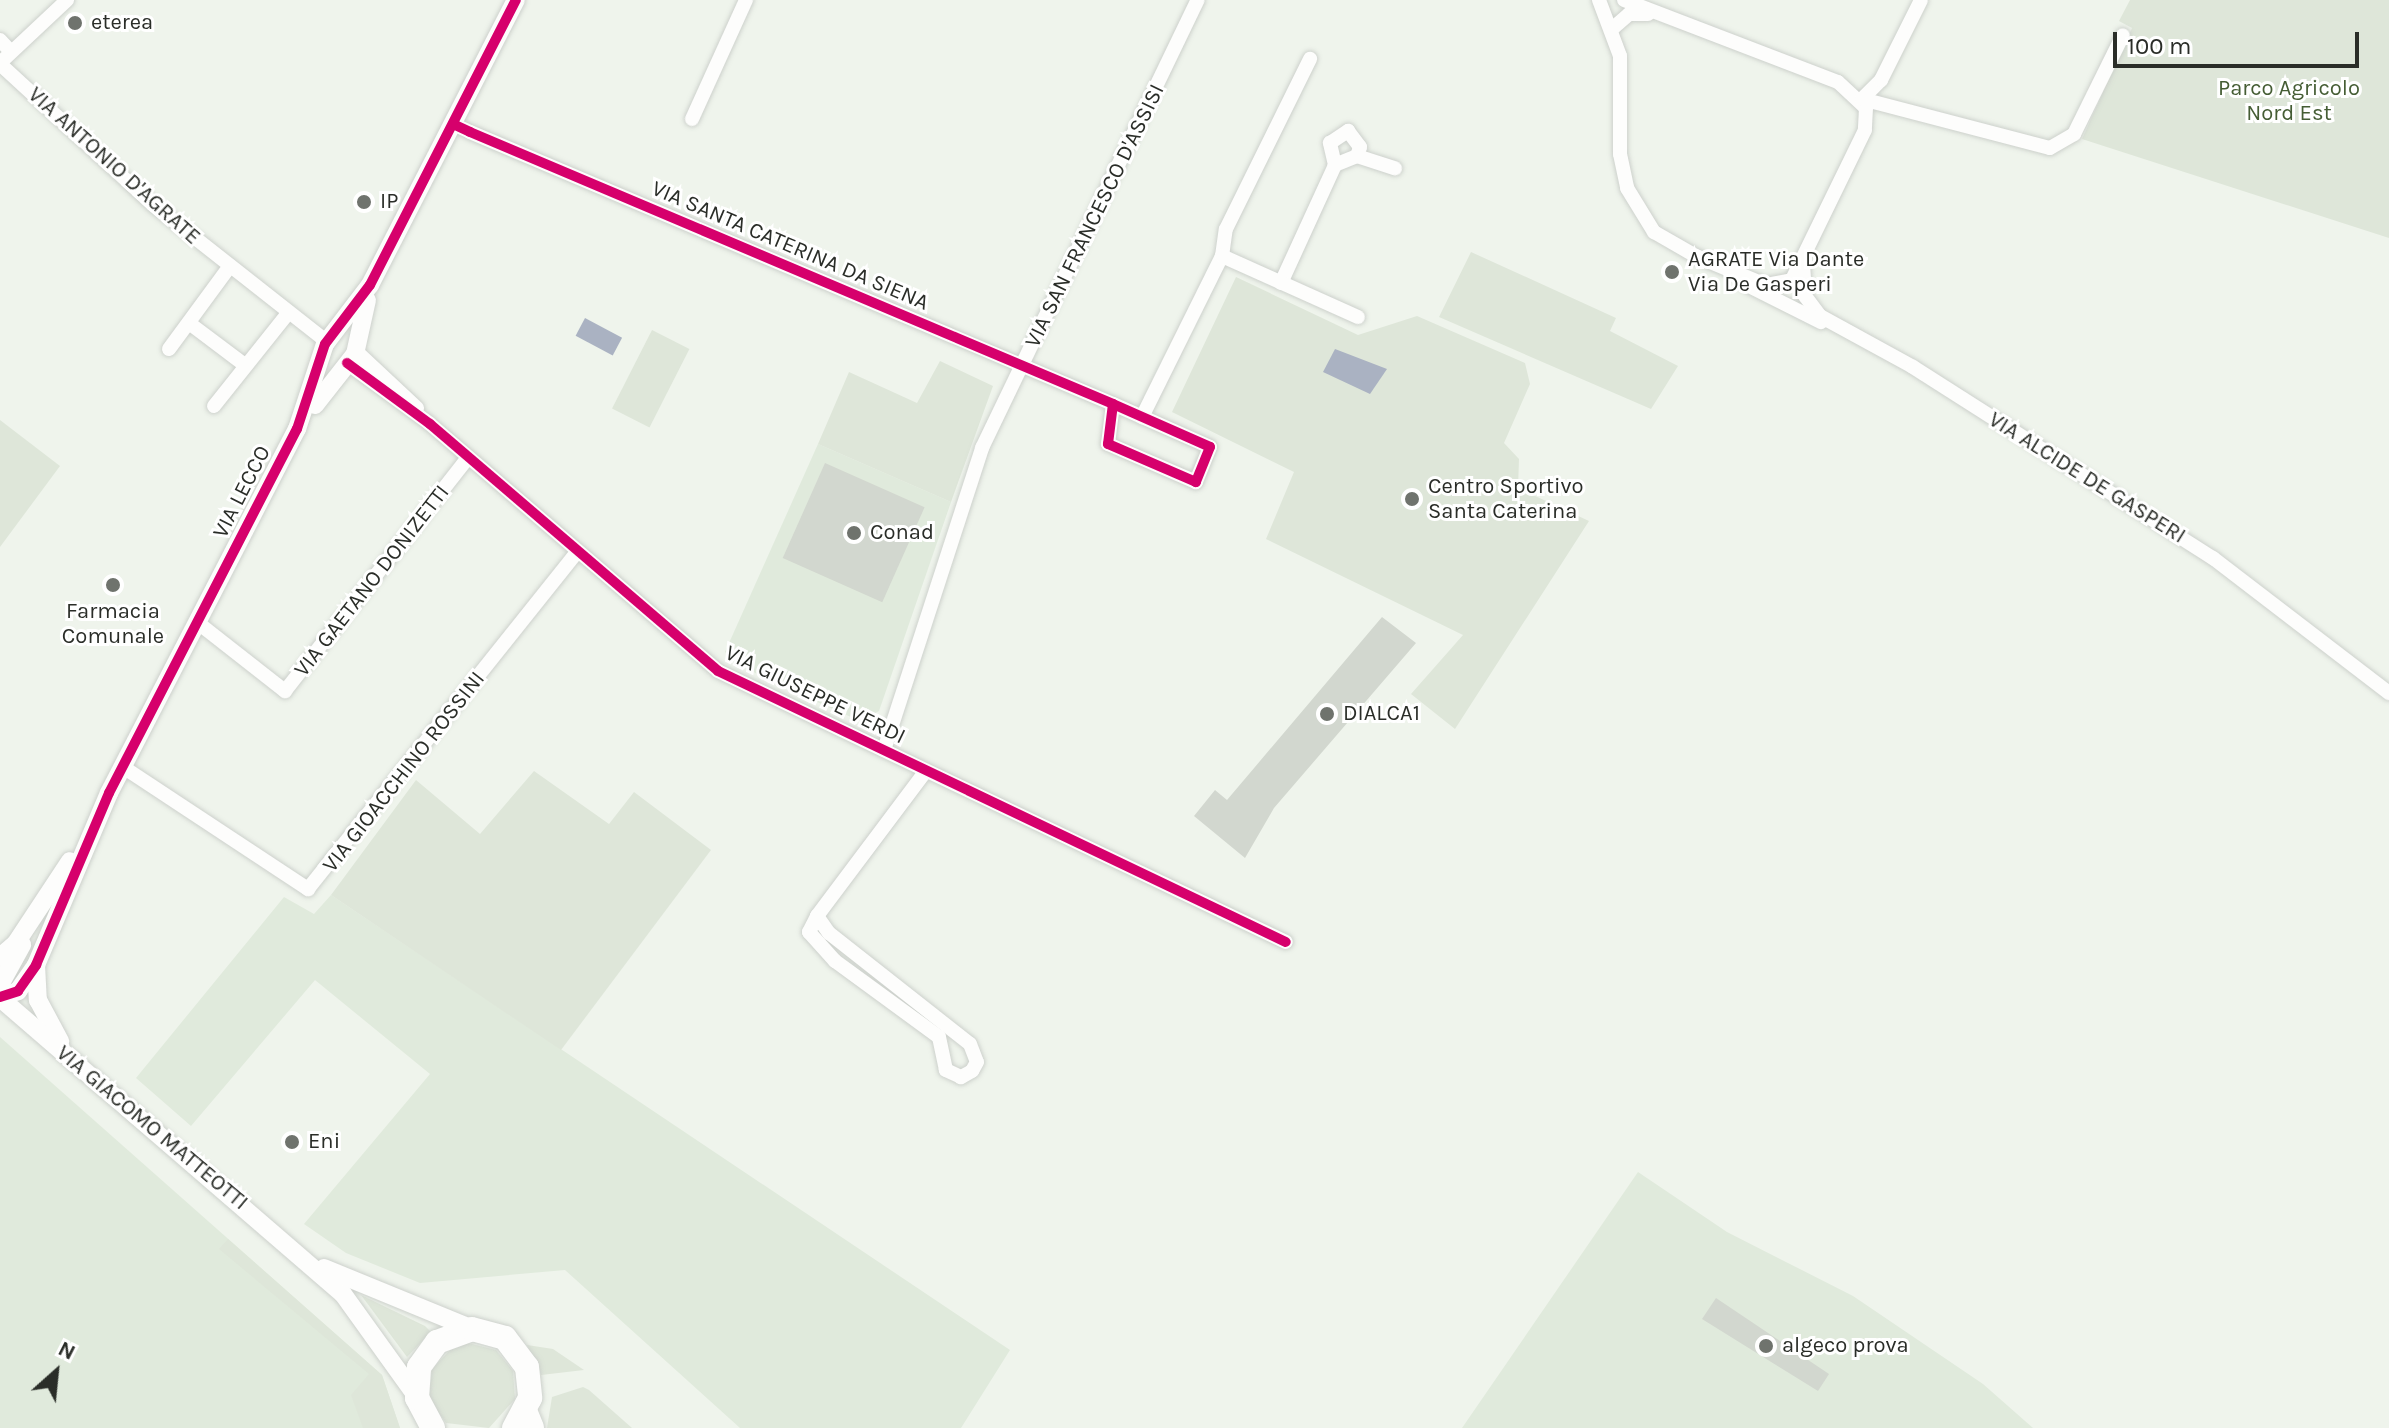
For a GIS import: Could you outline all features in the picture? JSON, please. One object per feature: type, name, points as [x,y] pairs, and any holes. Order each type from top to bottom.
[{"type":"main road","points":[[426,1418],[417,1373],[429,1351],[447,1335],[473,1329],[497,1334],[520,1352],[531,1383],[524,1423]]},
{"type":"street","points":[[0,63],[67,0]]},
{"type":"street","name":"VIA LECCO","points":[[0,998],[18,991],[36,965],[99,815],[297,429],[328,343],[370,285],[516,0]]},
{"type":"street","points":[[692,119],[746,0]]},
{"type":"street","name":"VIA SAN FRANCESCO D'ASSISI","points":[[884,750],[982,448],[1198,0]]},
{"type":"street","points":[[1599,0],[1613,28],[1621,62],[1620,163],[1627,188],[1654,232],[1837,328]]},
{"type":"street","points":[[1624,0],[1838,82],[1862,99],[2050,148],[2074,134],[2123,35]]},
{"type":"street","points":[[1862,99],[1881,80],[1921,0]]},
{"type":"street","points":[[1613,28],[1629,14],[1664,17]]},
{"type":"street","points":[[0,40],[11,52]]},
{"type":"street","points":[[1142,417],[1222,256],[1226,229],[1310,59]]},
{"type":"street","name":"VIA ANTONIO D'AGRATE","points":[[0,63],[230,266],[328,343]]},
{"type":"street","points":[[1696,256],[1772,285],[1792,280],[1803,264],[1867,125],[1862,99]]},
{"type":"street","name":"VIA SANTA CATERINA DA SIENA","points":[[453,124],[1113,404],[1210,447],[1196,482],[1108,444],[1113,404]]},
{"type":"street","points":[[1281,283],[1335,165],[1330,143],[1337,134],[1356,137],[1357,156]]},
{"type":"street","points":[[1335,165],[1357,156],[1395,168]]},
{"type":"street","points":[[1222,256],[1358,317]]},
{"type":"street","name":"VIA ALCIDE DE GASPERI","points":[[1803,264],[1807,301],[1837,328],[1913,367],[2213,558],[2389,693]]},
{"type":"street","points":[[169,349],[230,266]]},
{"type":"street","name":"VIA LECCO","points":[[297,429],[350,355],[370,285]]},
{"type":"street","points":[[214,406],[289,312]]},
{"type":"street","points":[[189,323],[245,365]]},
{"type":"street","points":[[346,335],[350,355],[333,364],[328,343],[346,335]]},
{"type":"street","name":"VIA GIUSEPPE VERDI","points":[[350,355],[575,554],[718,671],[1286,942]]},
{"type":"street","name":"VIA GAETANO DONIZETTI","points":[[197,622],[285,691],[468,458]]},
{"type":"street","name":"VIA GIOACCHINO ROSSINI","points":[[123,767],[308,889],[575,554]]},
{"type":"street","points":[[817,916],[829,933],[970,1044],[977,1062],[972,1071],[961,1077],[946,1070],[939,1037],[835,961],[809,932],[817,916],[925,772]]},
{"type":"street","name":"VIA LECCO","points":[[0,985],[44,904],[99,815]]},
{"type":"street","name":"VIA LECCO","points":[[0,957],[44,904]]},
{"type":"street","points":[[36,965],[42,1011],[82,1068]]},
{"type":"street","name":"VIA GIACOMO MATTEOTTI","points":[[0,998],[305,1258],[373,1328],[426,1418]]},
{"type":"street","name":"VIA GIACOMO MATTEOTTI","points":[[305,1258],[473,1329]]},
{"type":"shaded area","points":[[818,444],[951,502],[879,711],[860,721],[761,677],[725,652]]},
{"type":"shaded area","points":[[331,895],[1010,1350],[961,1428],[740,1428],[565,1270],[420,1283],[346,1253],[304,1224],[430,1074],[315,980],[191,1126],[136,1078],[284,897],[314,914]]},
{"type":"shaded area","points":[[0,1037],[382,1375],[400,1428],[0,1428]]},
{"type":"shaded area","points":[[1638,1172],[1727,1232],[1853,1296],[1983,1384],[2033,1428],[1462,1428]]},
{"type":"green space","name":"Parco Agricolo Nord Est","points":[[2130,0],[2389,0],[2389,238],[2082,139],[2132,28],[2119,21]]},
{"type":"green space","points":[[1471,252],[1616,318],[1610,331],[1678,366],[1651,409],[1439,317]]},
{"type":"green space","name":"Centro Sportivo Santa Caterina","points":[[1236,277],[1358,335],[1417,316],[1525,363],[1530,384],[1504,443],[1519,459],[1518,488],[1589,521],[1455,729],[1411,694],[1463,635],[1266,539],[1294,472],[1172,412]]},
{"type":"green space","points":[[652,330],[689,349],[649,427],[612,408]]},
{"type":"green space","points":[[940,361],[993,386],[951,502],[818,444],[849,372],[917,403]]},
{"type":"green space","points":[[0,420],[60,466],[0,547]]},
{"type":"green space","points":[[534,771],[609,824],[634,792],[711,850],[561,1050],[331,895],[416,780],[480,834]]},
{"type":"green space","points":[[228,1239],[382,1375],[400,1428],[363,1428],[351,1395],[369,1374],[219,1249]]},
{"type":"green space","points":[[361,1295],[425,1326],[431,1332],[407,1357]]},
{"type":"green space","points":[[468,1343],[496,1350],[513,1371],[515,1399],[489,1428],[446,1423],[429,1399],[432,1369],[453,1347]]},
{"type":"green space","points":[[527,1345],[553,1349],[584,1370],[541,1375]]},
{"type":"green space","points":[[583,1387],[632,1428],[547,1428],[552,1397]]},
{"type":"water","points":[[585,318],[622,338],[613,355],[576,336]]},
{"type":"water","points":[[1335,349],[1387,369],[1370,394],[1323,372]]},
{"type":"building","name":"Conad","points":[[825,463],[925,507],[882,602],[783,558]]},
{"type":"building","name":"DIALCA1","points":[[1382,617],[1416,643],[1274,808],[1245,858],[1194,816],[1215,790],[1227,800]]},
{"type":"building","name":"algeco prova","points":[[1716,1298],[1829,1374],[1818,1391],[1702,1319]]},
{"type":"cycle path","points":[[0,997],[18,991],[36,965],[109,793],[297,429],[325,344],[370,285],[516,0]]},
{"type":"cycle path","points":[[453,124],[1113,404],[1210,447],[1196,482],[1108,444],[1113,404]]},
{"type":"cycle path","points":[[347,363],[430,424],[718,671],[1286,942]]},
{"type":"place","name":"eterea","points":[[75,23]]},
{"type":"place","name":"IP","points":[[364,202]]},
{"type":"place","name":"AGRATE Via Dante Via De Gasperi","points":[[1672,272]]},
{"type":"place","name":"Centro Sportivo Santa Caterina","points":[[1412,499]]},
{"type":"place","name":"Conad","points":[[854,533]]},
{"type":"place","name":"Farmacia Comunale","points":[[113,585]]},
{"type":"place","name":"DIALCA1","points":[[1327,714]]},
{"type":"place","name":"Eni","points":[[292,1142]]},
{"type":"place","name":"algeco prova","points":[[1766,1346]]}]
